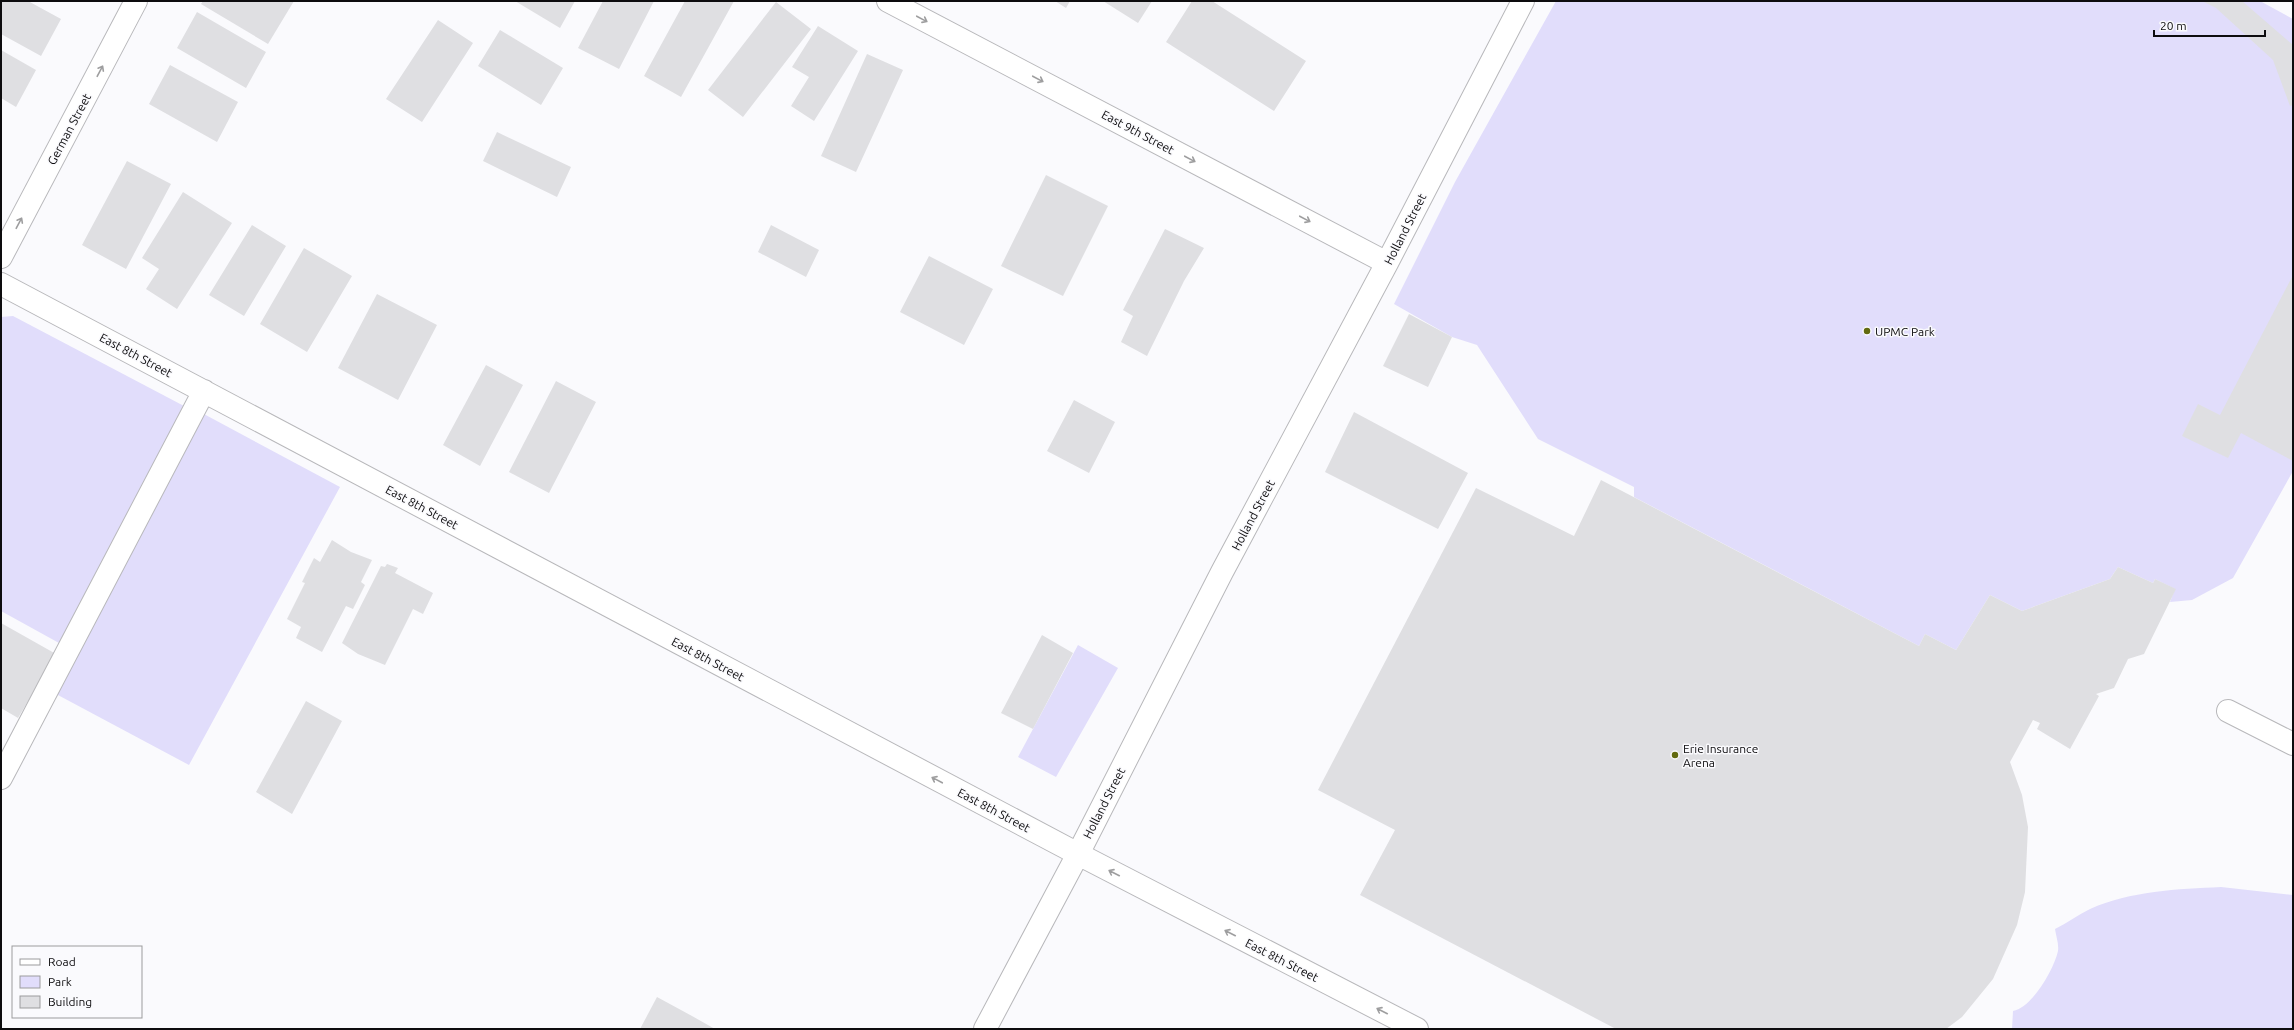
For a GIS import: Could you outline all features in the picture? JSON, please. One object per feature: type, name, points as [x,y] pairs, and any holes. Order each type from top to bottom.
[{"type":"street","name":"German Street","points":[[1,257],[136,1]]},
{"type":"street","name":"East 9th Street","points":[[888,1],[1388,263]]},
{"type":"street","name":"Holland Street","points":[[985,1029],[1078,854],[1219,579],[1388,263],[1523,1]]},
{"type":"street","name":"East 8th Street","points":[[1,284],[1078,854],[1417,1029]]},
{"type":"street","points":[[1,778],[204,391]]},
{"type":"street","points":[[2228,711],[2293,744]]},
{"type":"green space","name":"UPMC Park","points":[[1556,1],[2260,1],[2293,19],[2293,471],[2233,578],[2192,600],[2170,602],[2175,589],[2155,579],[2153,583],[2118,567],[2110,579],[2022,611],[1990,595],[1956,650],[1925,634],[1919,646],[1634,497],[1634,487],[1538,439],[1477,345],[1452,337],[1394,304],[1455,182]]},
{"type":"green space","points":[[13,316],[184,406],[59,643],[1,611],[1,317]]},
{"type":"green space","points":[[202,413],[340,487],[189,765],[56,694]]},
{"type":"green space","points":[[1078,645],[1118,668],[1056,777],[1018,757]]},
{"type":"green space","points":[[2221,887],[2293,895],[2293,1029],[2012,1029],[2013,1011],[2027,1003],[2035,995],[2047,977],[2056,959],[2058,943],[2055,929],[2090,909],[2121,898],[2171,890]]},
{"type":"building","points":[[1,1],[28,1],[61,19],[41,56],[1,34]]},
{"type":"building","points":[[203,1],[294,1],[268,44],[201,4]]},
{"type":"building","points":[[515,1],[575,1],[560,28]]},
{"type":"building","points":[[603,1],[654,1],[619,69],[578,48]]},
{"type":"building","points":[[685,1],[734,1],[681,97],[644,76]]},
{"type":"building","points":[[1055,1],[1070,1],[1066,8]]},
{"type":"building","points":[[1103,1],[1152,1],[1138,23]]},
{"type":"building","points":[[1192,1],[1212,1],[1306,61],[1274,111],[1166,42]]},
{"type":"building","points":[[2202,1],[2242,1],[2293,45],[2293,105],[2290,106],[2273,60],[2216,8]]},
{"type":"building","points":[[776,2],[811,29],[743,117],[708,90]]},
{"type":"building","points":[[197,12],[266,52],[246,88],[177,48]]},
{"type":"building","points":[[438,20],[473,43],[422,122],[386,99]]},
{"type":"building","points":[[818,26],[858,51],[814,121],[791,106],[809,77],[792,67]]},
{"type":"building","points":[[500,30],[563,68],[541,105],[478,66]]},
{"type":"building","points":[[1,50],[36,70],[16,107],[1,98]]},
{"type":"building","points":[[867,54],[903,70],[856,172],[821,156]]},
{"type":"building","points":[[170,65],[238,102],[217,142],[149,104]]},
{"type":"building","points":[[497,132],[571,167],[557,197],[483,161]]},
{"type":"building","points":[[127,161],[171,184],[126,269],[82,245]]},
{"type":"building","points":[[1046,175],[1108,206],[1063,296],[1001,266]]},
{"type":"building","points":[[183,192],[232,223],[177,309],[146,289],[159,269],[142,258]]},
{"type":"building","points":[[252,225],[286,246],[244,316],[209,295]]},
{"type":"building","points":[[771,225],[819,250],[806,277],[758,252]]},
{"type":"building","points":[[1165,229],[1204,248],[1184,281],[1147,356],[1121,342],[1133,316],[1123,310]]},
{"type":"building","points":[[304,248],[352,276],[307,352],[260,324]]},
{"type":"building","points":[[929,256],[993,289],[964,345],[900,312]]},
{"type":"building","points":[[2293,275],[2293,461],[2241,433],[2228,458],[2182,436],[2198,404],[2220,415]]},
{"type":"building","points":[[377,294],[437,325],[398,400],[338,368]]},
{"type":"building","points":[[1409,314],[1452,337],[1428,387],[1383,366]]},
{"type":"building","points":[[486,365],[523,385],[480,466],[443,445]]},
{"type":"building","points":[[556,381],[596,402],[549,493],[509,472]]},
{"type":"building","points":[[1074,400],[1115,422],[1089,473],[1047,451]]},
{"type":"building","points":[[1354,412],[1468,473],[1438,529],[1325,472]]},
{"type":"building","name":"Erie Insurance Arena","points":[[1601,480],[1919,646],[1925,634],[1956,650],[1990,595],[2022,611],[2110,579],[2118,567],[2153,583],[2155,579],[2176,589],[2144,654],[2128,659],[2114,688],[2096,694],[2099,696],[2070,749],[2037,729],[2040,723],[2033,720],[2010,762],[2022,795],[2028,827],[2025,892],[2017,925],[1993,979],[1962,1017],[1946,1029],[1616,1029],[1360,895],[1395,830],[1318,790],[1476,488],[1574,536]]},
{"type":"building","points":[[332,540],[351,552],[372,560],[361,582],[365,585],[353,609],[346,606],[322,652],[296,638],[301,627],[287,619],[305,583],[302,582],[314,558],[320,562]]},
{"type":"building","points":[[387,564],[398,568],[395,573],[433,593],[423,614],[413,609],[385,665],[358,654],[342,643],[381,566],[385,567]]},
{"type":"building","points":[[1,623],[56,654],[18,718],[1,708]]},
{"type":"building","points":[[1042,635],[1073,653],[1033,729],[1001,713]]},
{"type":"building","points":[[306,701],[342,721],[292,814],[256,792]]},
{"type":"building","points":[[657,997],[692,1016],[715,1029],[640,1029]]},
{"type":"place","name":"UPMC Park","points":[[1867,331]]},
{"type":"place","name":"Erie Insurance Arena","points":[[1675,755]]}]
